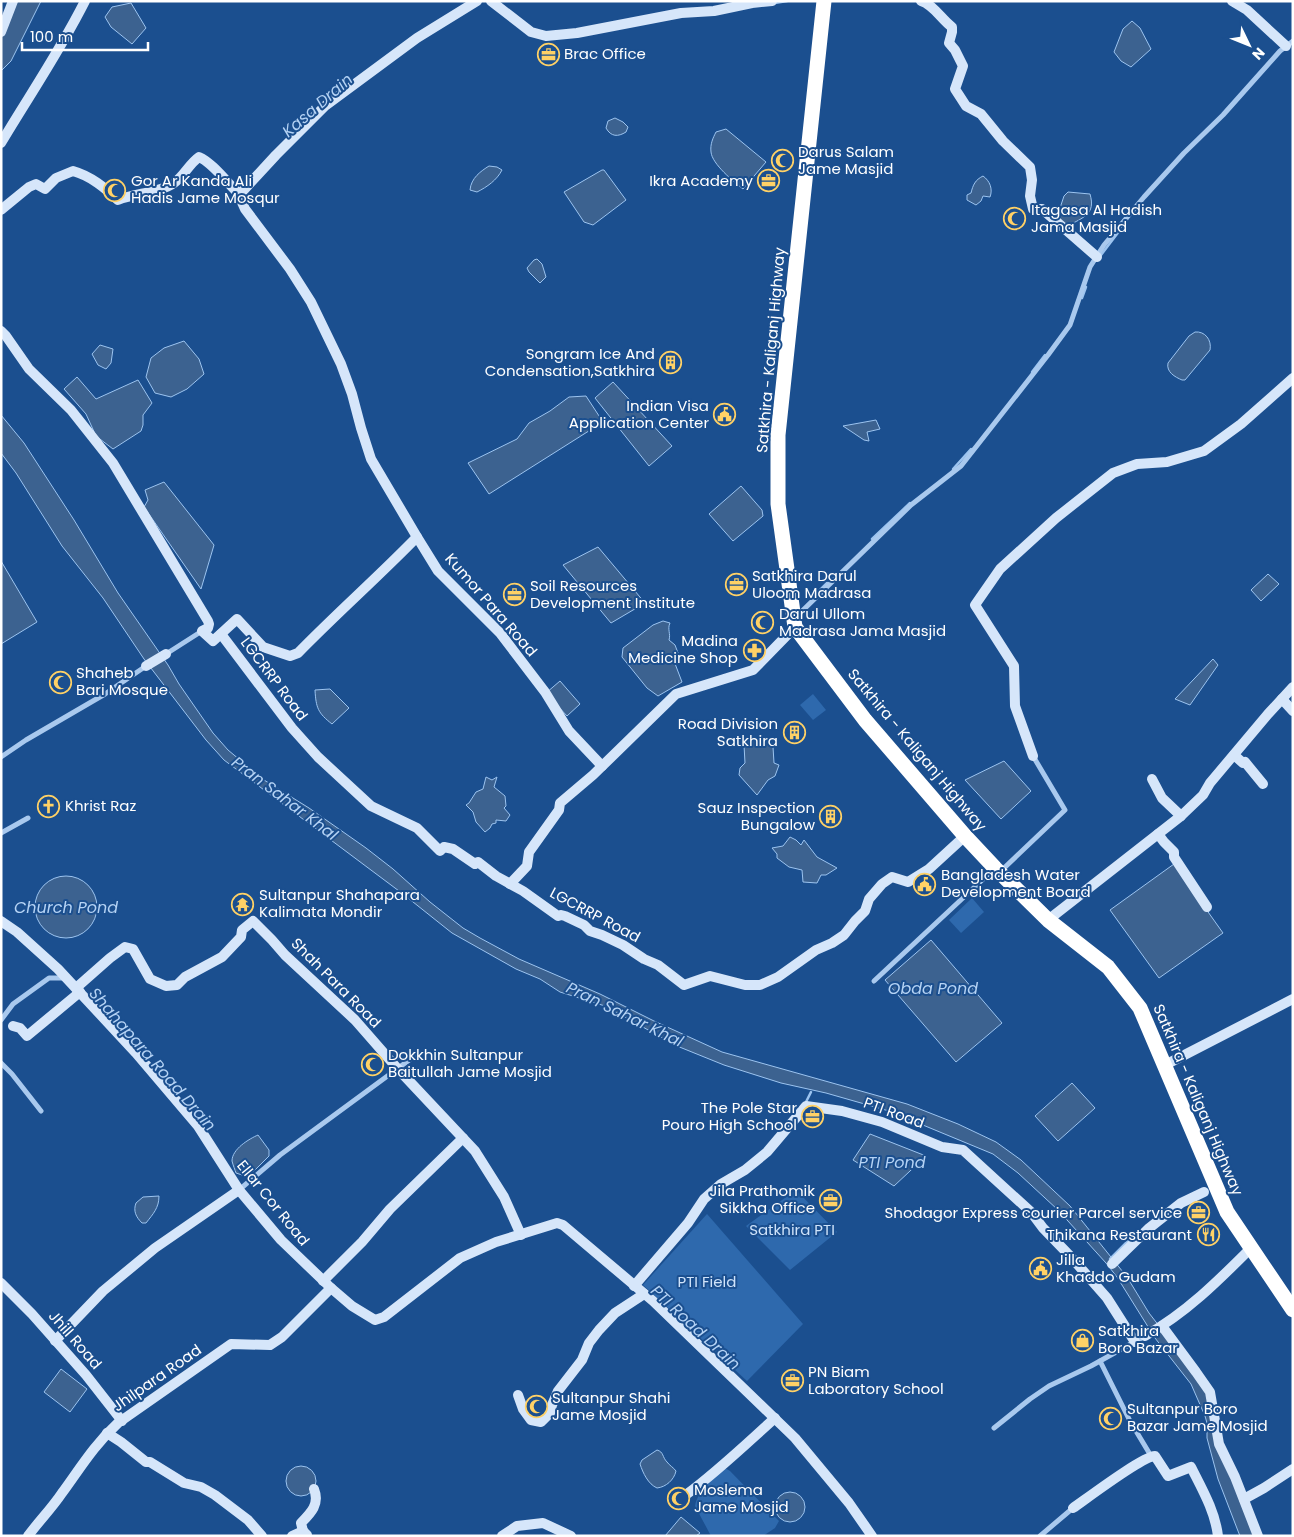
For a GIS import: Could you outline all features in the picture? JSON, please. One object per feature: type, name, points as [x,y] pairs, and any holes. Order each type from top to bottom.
[{"type":"highway","name":"Satkhira - Kaliganj Highway","points":[[824,1],[778,435],[778,504],[795,627],[871,726],[965,836],[1048,920],[1108,967],[1140,1008],[1227,1212],[1251,1248],[1291,1300]]},
{"type":"street","points":[[1,32],[13,1]]},
{"type":"street","points":[[1,143],[37,87],[85,1]]},
{"type":"street","points":[[240,195],[276,155],[326,106],[417,38],[477,1]]},
{"type":"street","points":[[491,1],[531,32],[546,36],[577,33],[681,13],[714,12],[752,3],[772,1]]},
{"type":"street","points":[[921,1],[925,2],[952,27],[949,43],[963,66],[955,89],[966,106],[981,114],[1002,141],[1030,167],[1032,180],[1030,196],[1033,209],[1042,209],[1097,257]]},
{"type":"street","points":[[510,884],[527,866],[529,852],[560,810],[560,803],[602,766],[676,694],[753,670],[795,627],[798,615],[911,505],[961,466],[1070,325],[1090,267],[1104,245],[1144,196],[1223,115],[1280,51],[1290,44],[1247,10],[1232,1]]},
{"type":"street","name":"Kumor Para Road","points":[[1,210],[29,186],[36,184],[45,189],[56,178],[74,171],[88,177],[118,200],[162,190],[184,174],[198,157],[202,158],[214,169],[240,195],[245,209],[290,269],[311,302],[341,364],[371,459],[438,571],[500,633],[545,692],[569,731],[602,766]]},
{"type":"street","points":[[1,331],[29,369],[71,410],[117,469],[209,624],[208,628],[105,694],[26,740],[1,757]]},
{"type":"street","points":[[874,981],[1065,810],[1033,756],[1015,706],[1014,666],[975,605],[1000,569],[1056,518],[1113,473],[1137,464],[1167,462],[1204,451],[1241,424],[1293,378]]},
{"type":"street","points":[[202,631],[213,640],[237,619],[263,647],[290,656],[298,653],[392,563],[416,537]]},
{"type":"street","name":"LGCRRP Road","points":[[221,634],[292,728],[318,757],[371,806],[417,828],[440,851],[444,847],[453,849],[475,864],[478,862],[510,884],[523,890],[558,916],[565,916],[590,931],[623,945],[644,959],[658,965],[684,985],[710,976],[745,985],[760,985],[778,977],[816,950],[844,935],[855,920],[865,911],[869,899],[882,884],[892,877],[908,882],[929,869],[965,836]]},
{"type":"street","points":[[1048,920],[1181,816],[1203,795],[1210,783],[1293,687]]},
{"type":"street","points":[[1282,700],[1293,711]]},
{"type":"street","points":[[1234,755],[1243,763],[1245,762],[1263,784]]},
{"type":"street","points":[[1152,779],[1162,798],[1181,816]]},
{"type":"street","points":[[1,833],[28,818]]},
{"type":"street","points":[[1158,834],[1174,852],[1174,857],[1207,907]]},
{"type":"street","name":"Ellar Cor Road","points":[[1,921],[17,932],[66,978],[136,1053],[198,1126],[239,1190],[281,1240],[352,1306],[375,1320],[384,1317],[460,1258],[496,1242],[521,1235]]},
{"type":"street","name":"Shah Para Road","points":[[78,990],[110,958],[125,947],[133,949],[150,979],[166,986],[177,985],[185,977],[222,957],[241,937],[242,930],[253,921],[285,955],[355,1020],[475,1152],[504,1196],[521,1235]]},
{"type":"street","points":[[1,1020],[13,1004],[49,978],[66,978]]},
{"type":"street","points":[[13,1026],[20,1028],[27,1036],[78,990]]},
{"type":"street","points":[[1164,1065],[1293,999]]},
{"type":"street","points":[[55,1341],[103,1291],[155,1248],[239,1190],[280,1155],[416,1055]]},
{"type":"street","points":[[1,1062],[41,1111]]},
{"type":"street","name":"PTI Road","points":[[634,1286],[688,1223],[704,1199],[721,1184],[745,1170],[766,1152],[806,1106],[842,1110],[882,1122],[942,1147],[963,1150],[1031,1212],[1043,1228],[1107,1298],[1135,1342]]},
{"type":"street","points":[[323,1281],[362,1242],[390,1209],[463,1138]]},
{"type":"street","points":[[1112,1264],[1148,1229],[1181,1203],[1204,1192]]},
{"type":"street","points":[[521,1235],[557,1223],[563,1225],[644,1294],[795,1438],[849,1503],[872,1536]]},
{"type":"street","points":[[994,1428],[1049,1386],[1100,1361],[1162,1326],[1201,1296],[1251,1248]]},
{"type":"street","name":"Jhill Road","points":[[1,1283],[86,1375],[122,1422]]},
{"type":"street","name":"Jhilpara Road","points":[[28,1536],[107,1433],[182,1377],[231,1344],[270,1345],[282,1337],[331,1288]]},
{"type":"street","points":[[518,1395],[523,1409],[531,1420],[541,1422],[550,1413],[558,1391],[582,1360],[589,1343],[599,1330],[615,1313],[644,1294]]},
{"type":"street","points":[[1162,1326],[1210,1392],[1219,1444],[1244,1499],[1258,1536]]},
{"type":"street","points":[[1100,1361],[1150,1456]]},
{"type":"street","points":[[687,1494],[752,1440],[775,1418]]},
{"type":"street","points":[[107,1433],[146,1462],[150,1462],[184,1483],[201,1487],[215,1495],[248,1520],[260,1536]]},
{"type":"street","points":[[1040,1536],[1072,1508],[1150,1456],[1155,1456],[1168,1476],[1191,1467],[1216,1521],[1218,1536]]},
{"type":"street","points":[[1244,1499],[1293,1469]]},
{"type":"street","points":[[292,1536],[306,1534],[301,1523],[314,1509],[316,1494],[314,1489]]},
{"type":"street","points":[[212,1498],[246,1522],[260,1536]]},
{"type":"street","points":[[502,1536],[517,1526],[543,1523],[571,1536]]},
{"type":"green space","points":[[813,694],[826,710],[813,720],[800,705]]},
{"type":"green space","points":[[972,898],[984,912],[961,933],[949,920]]},
{"type":"green space","name":"Satkhira PTI","points":[[796,1190],[837,1232],[790,1270],[746,1226]]},
{"type":"green space","name":"PTI Field","points":[[707,1214],[803,1324],[747,1381],[643,1285]]},
{"type":"green space","points":[[725,1468],[779,1521],[775,1528],[763,1536],[711,1536],[695,1506],[703,1489]]},
{"type":"water","points":[[16,1],[41,1],[11,61],[1,71],[1,34]]},
{"type":"water","points":[[131,3],[146,28],[132,44],[111,27],[105,17],[112,7]]},
{"type":"water","points":[[1132,21],[1140,28],[1151,49],[1131,67],[1121,61],[1114,52],[1123,29]]},
{"type":"water","points":[[615,118],[628,127],[626,132],[615,135],[608,131],[606,128],[608,121]]},
{"type":"water","points":[[726,129],[766,162],[743,189],[724,172],[712,157],[711,146],[716,132]]},
{"type":"water","points":[[489,166],[502,170],[500,174],[495,180],[477,192],[470,190],[474,178]]},
{"type":"water","points":[[604,170],[626,200],[593,225],[584,222],[564,192]]},
{"type":"water","points":[[983,176],[990,185],[991,194],[990,197],[983,196],[976,205],[967,200],[967,195],[971,193],[976,181]]},
{"type":"water","points":[[1068,192],[1090,194],[1091,207],[1087,214],[1068,226],[1062,223],[1058,214],[1064,196]]},
{"type":"water","points":[[537,259],[542,264],[546,277],[540,283],[527,268]]},
{"type":"water","points":[[1195,332],[1202,333],[1207,337],[1210,343],[1210,350],[1185,380],[1182,380],[1170,372],[1168,363],[1189,336]]},
{"type":"water","points":[[184,341],[199,359],[204,374],[187,389],[171,397],[155,393],[146,377],[151,358],[164,348]]},
{"type":"water","points":[[100,345],[113,349],[111,363],[106,369],[98,365],[92,354]]},
{"type":"water","points":[[77,377],[96,399],[138,380],[152,403],[143,415],[141,431],[113,449],[96,436],[86,414],[64,389]]},
{"type":"water","points":[[613,382],[672,446],[649,466],[595,398]]},
{"type":"water","points":[[586,396],[603,422],[489,494],[468,463],[517,439],[529,423],[569,397]]},
{"type":"water","name":"Pran Sahar Khal","points":[[1,415],[24,443],[118,593],[179,684],[213,733],[228,750],[264,780],[309,808],[366,848],[463,928],[519,959],[600,994],[722,1052],[907,1104],[958,1124],[996,1142],[1021,1160],[1070,1206],[1127,1277],[1149,1313],[1205,1385],[1216,1436],[1257,1536],[1240,1536],[1218,1479],[1207,1438],[1205,1416],[1191,1384],[1155,1338],[1117,1277],[1106,1263],[1058,1210],[1018,1173],[993,1154],[889,1111],[826,1093],[781,1083],[724,1065],[677,1046],[605,1006],[560,992],[540,979],[516,969],[452,933],[224,760],[206,740],[144,659],[103,598],[62,546],[16,473],[1,453]]},
{"type":"water","points":[[876,420],[880,429],[867,432],[869,441],[864,440],[843,426]]},
{"type":"water","points":[[164,482],[214,545],[201,589],[144,507],[148,500],[145,490]]},
{"type":"water","points":[[741,486],[762,510],[763,516],[733,541],[709,514]]},
{"type":"water","points":[[598,547],[645,603],[611,623],[563,565]]},
{"type":"water","points":[[1,561],[37,622],[1,644]]},
{"type":"water","points":[[1268,574],[1279,584],[1261,601],[1251,590]]},
{"type":"water","points":[[663,621],[670,623],[669,640],[675,645],[678,653],[674,661],[682,682],[658,696],[647,688],[622,657],[623,648],[653,625]]},
{"type":"water","points":[[1213,659],[1218,665],[1190,705],[1175,699]]},
{"type":"water","points":[[560,681],[580,704],[567,716],[546,693]]},
{"type":"water","points":[[330,689],[349,708],[332,724],[319,710],[315,690]]},
{"type":"water","points":[[753,739],[763,739],[773,747],[774,763],[779,765],[775,776],[768,780],[757,795],[739,775],[740,768],[745,763],[744,745]]},
{"type":"water","points":[[1004,761],[1031,791],[1001,819],[965,780]]},
{"type":"water","points":[[486,777],[492,780],[497,777],[494,787],[505,796],[506,806],[504,808],[510,815],[506,821],[496,820],[496,823],[492,824],[485,832],[476,822],[473,812],[466,805],[476,792],[483,789]]},
{"type":"water","points":[[790,837],[801,845],[804,840],[817,857],[837,868],[826,875],[821,875],[817,883],[803,882],[802,870],[789,867],[777,858],[777,854],[772,848],[783,846]]},
{"type":"water","points":[[1174,864],[1223,933],[1159,978],[1110,910]]},
{"type":"water","name":"Church Pond","points":[[60,876],[72,876],[88,885],[95,895],[97,907],[95,919],[88,929],[72,938],[60,938],[49,933],[40,924],[35,913],[35,901],[40,890],[49,881]]},
{"type":"water","name":"Obda Pond","points":[[931,940],[1002,1023],[956,1062],[885,980]]},
{"type":"water","points":[[1072,1083],[1095,1108],[1058,1141],[1035,1116]]},
{"type":"water","name":"PTI Pond","points":[[870,1134],[926,1156],[894,1186],[853,1160]]},
{"type":"water","points":[[258,1135],[269,1150],[269,1156],[254,1171],[245,1176],[236,1173],[232,1161],[235,1152],[246,1142]]},
{"type":"water","points":[[159,1196],[155,1211],[146,1223],[142,1223],[136,1214],[136,1203],[143,1197]]},
{"type":"water","points":[[61,1369],[87,1389],[70,1412],[44,1392]]},
{"type":"water","points":[[657,1450],[661,1452],[665,1460],[676,1471],[669,1482],[657,1488],[648,1481],[640,1464],[642,1460]]},
{"type":"water","points":[[301,1466],[312,1470],[316,1481],[312,1492],[301,1496],[290,1492],[286,1481],[290,1470]]},
{"type":"water","points":[[790,1492],[801,1496],[805,1507],[801,1518],[790,1522],[779,1518],[775,1507],[779,1496]]},
{"type":"water","points":[[681,1517],[700,1533],[696,1536],[665,1536]]},
{"type":"waterway","points":[[775,3],[787,1]]},
{"type":"waterway","points":[[1101,255],[1120,230]]},
{"type":"waterway","points":[[1082,298],[1086,287]]},
{"type":"waterway","points":[[1032,372],[1045,355]]},
{"type":"waterway","points":[[953,469],[971,449]]},
{"type":"waterway","points":[[872,539],[910,503]]},
{"type":"waterway","points":[[817,593],[827,583]]},
{"type":"waterway","name":"PTI Road Drain","points":[[805,1104],[811,1092]]},
{"type":"waterway","points":[[1110,1259],[1134,1235]]},
{"type":"place","name":"Brac Office","points":[[548,54]]},
{"type":"place","name":"Darus Salam Jame Masjid","points":[[782,161]]},
{"type":"place","name":"Ikra Academy","points":[[769,181]]},
{"type":"place","name":"Gor Ar Kanda Ali Hadis Jame Mosqur","points":[[115,190]]},
{"type":"place","name":"Itagasa Al Hadish Jama Masjid","points":[[1015,219]]},
{"type":"place","name":"Songram Ice And Condensation,Satkhira","points":[[671,363]]},
{"type":"place","name":"Indian Visa Application Center","points":[[725,415]]},
{"type":"place","name":"Satkhira Darul Uloom Madrasa","points":[[736,585]]},
{"type":"place","name":"Soil Resources Development Institute","points":[[514,595]]},
{"type":"place","name":"Darul Ullom Madrasa Jama Masjid","points":[[763,623]]},
{"type":"place","name":"Madina Medicine Shop","points":[[754,650]]},
{"type":"place","name":"Shaheb Bari Mosque","points":[[60,682]]},
{"type":"place","name":"Road Division Satkhira","points":[[794,733]]},
{"type":"place","name":"Khrist Raz","points":[[49,806]]},
{"type":"place","name":"Sauz Inspection Bungalow","points":[[831,817]]},
{"type":"place","name":"Bangladesh Water Development Board","points":[[925,884]]},
{"type":"place","name":"Sultanpur Shahapara Kalimata Mondir","points":[[243,904]]},
{"type":"place","name":"Dokkhin Sultanpur Baitullah Jame Mosjid","points":[[372,1064]]},
{"type":"place","name":"The Pole Star Pouro High School","points":[[813,1117]]},
{"type":"place","name":"Jila Prathomik Sikkha Office","points":[[831,1200]]},
{"type":"place","name":"Shodagor Express courier Parcel service","points":[[1198,1213]]},
{"type":"place","name":"Thikana Restaurant","points":[[1208,1235]]},
{"type":"place","name":"Jilla Khaddo Gudam","points":[[1040,1269]]},
{"type":"place","name":"Satkhira Boro Bazar","points":[[1082,1340]]},
{"type":"place","name":"PN Biam Laboratory School","points":[[792,1381]]},
{"type":"place","name":"Sultanpur Shahi Jame Mosjid","points":[[536,1407]]},
{"type":"place","name":"Sultanpur Boro Bazar Jame Mosjid","points":[[1111,1418]]},
{"type":"place","name":"Moslema Jame Mosjid","points":[[678,1499]]},
{"type":"water label","name":"Kasa Drain","points":[[317,105]]},
{"type":"water label","name":"Shahapara Road Drain","points":[[153,1059]]}]
